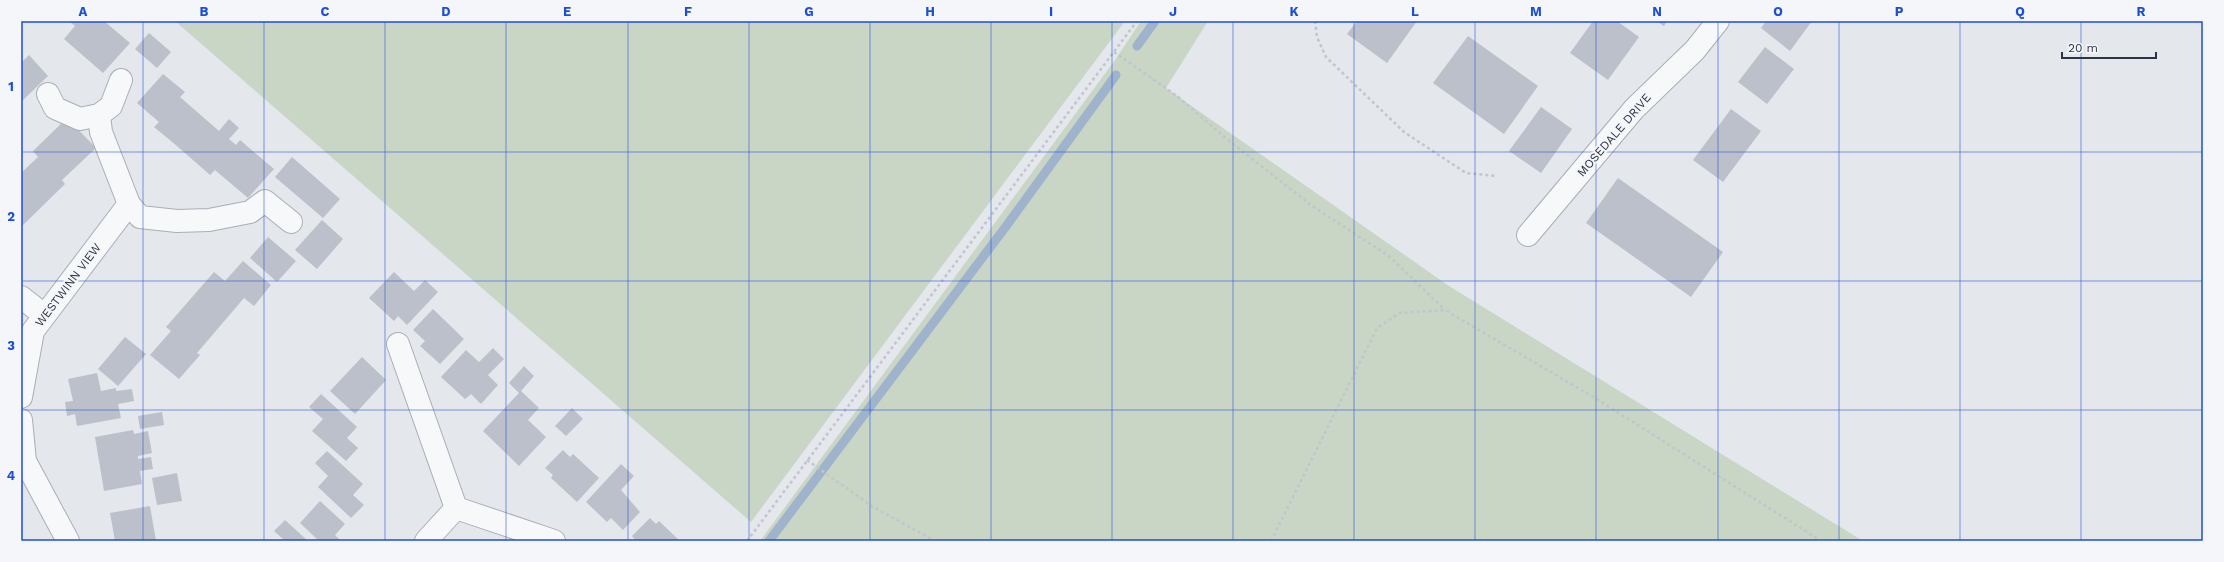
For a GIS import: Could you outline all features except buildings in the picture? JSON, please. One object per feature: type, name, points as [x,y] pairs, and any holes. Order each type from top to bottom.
[{"type":"street","name":"MOSEDALE DRIVE","points":[[1528,234],[1634,109],[1695,50],[1718,21]]},
{"type":"street","points":[[48,94],[55,108],[80,119],[99,115],[110,106],[121,80]]},
{"type":"street","points":[[99,115],[101,132],[129,204],[140,217],[177,221],[209,220],[250,212],[265,201],[291,222]]},
{"type":"street","name":"WESTWINN VIEW","points":[[21,397],[33,331],[129,204]]},
{"type":"street","points":[[21,297],[44,315]]},
{"type":"street","points":[[398,344],[456,508]]},
{"type":"street","points":[[21,420],[25,460],[68,541]]},
{"type":"street","points":[[426,541],[456,508]]},
{"type":"street","points":[[456,508],[554,541]]},
{"type":"path","points":[[746,541],[1137,21]]},
{"type":"path","points":[[1315,21],[1317,37],[1326,57],[1404,132],[1466,173],[1497,176]]},
{"type":"path","points":[[1114,52],[1178,96],[1228,140],[1312,206],[1389,256],[1445,310],[1595,398],[1821,541]]},
{"type":"path","points":[[1271,541],[1377,328],[1400,312],[1445,310]]},
{"type":"path","points":[[807,460],[873,507],[935,541]]},
{"type":"green space","points":[[175,21],[1125,21],[751,522]]},
{"type":"green space","points":[[1141,21],[1208,21],[1166,88],[1449,286],[1863,541],[760,541],[1115,60]]},
{"type":"waterway","points":[[1137,46],[1155,21]]},
{"type":"waterway","points":[[769,541],[1007,225],[1116,75]]}]
